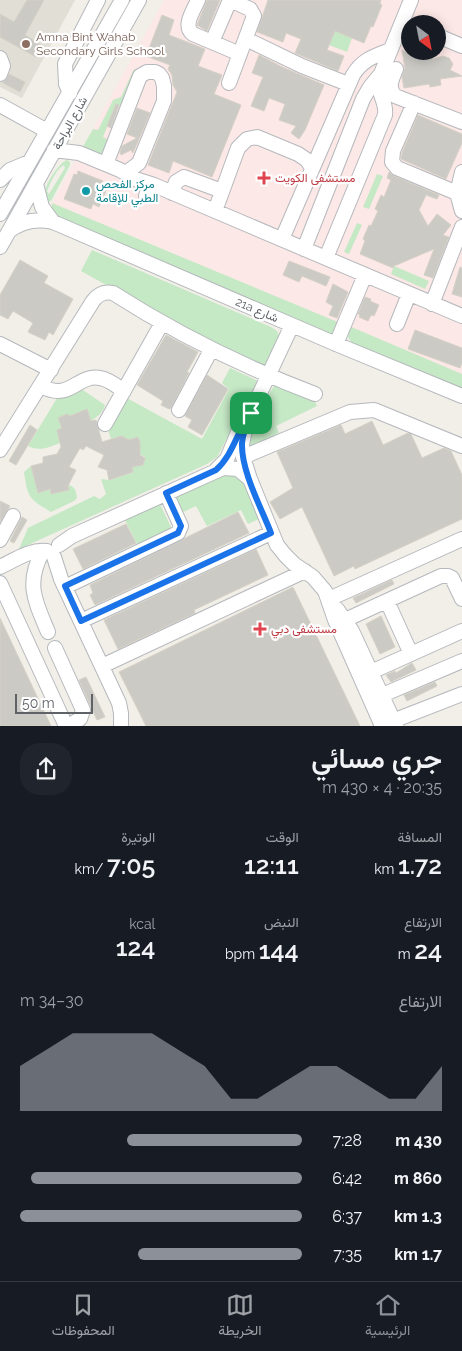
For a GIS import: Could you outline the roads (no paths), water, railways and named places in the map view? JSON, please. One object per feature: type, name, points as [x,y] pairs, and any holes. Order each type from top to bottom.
[{"type":"street","points":[[70,93],[66,84],[65,64],[98,0]]},
{"type":"street","name":"شارع البراحة","points":[[0,214],[122,0]]},
{"type":"street","name":"شارع البراحة","points":[[0,247],[140,0]]},
{"type":"street","points":[[198,0],[188,24],[188,30],[193,34],[240,54]]},
{"type":"street","points":[[212,42],[230,0],[250,9],[254,13],[254,18],[229,83]]},
{"type":"street","points":[[407,15],[410,0]]},
{"type":"street","points":[[304,249],[361,106],[370,87],[379,76],[390,50],[401,31]]},
{"type":"street","points":[[246,39],[302,66],[348,84]]},
{"type":"street","points":[[446,39],[462,46]]},
{"type":"street","points":[[282,239],[348,84],[356,70],[373,56],[390,50]]},
{"type":"street","points":[[0,58],[3,66],[0,74]]},
{"type":"street","points":[[396,69],[391,82],[392,91],[398,97],[462,122]]},
{"type":"street","points":[[106,164],[137,83],[143,74],[151,71],[155,72],[162,78],[164,101],[139,163],[139,173],[146,187]]},
{"type":"street","points":[[326,258],[385,115],[386,108],[379,91],[379,76]]},
{"type":"street","points":[[361,106],[371,102],[383,101]]},
{"type":"street","points":[[414,103],[393,151],[392,162],[397,168],[457,193]]},
{"type":"street","points":[[0,106],[48,131]]},
{"type":"street","points":[[209,213],[222,191],[240,144],[252,137],[262,139],[298,154],[307,160],[312,168]]},
{"type":"street","points":[[54,150],[80,153],[126,173],[146,187],[172,192],[209,213],[282,239],[462,316]]},
{"type":"street","points":[[0,180],[10,170],[29,162]]},
{"type":"street","points":[[126,173],[139,163]]},
{"type":"street","points":[[462,172],[457,193],[462,211]]},
{"type":"street","points":[[172,192],[176,182],[184,177],[222,191]]},
{"type":"street","points":[[36,184],[42,207],[53,222]]},
{"type":"street","name":"21a شارع","points":[[9,231],[20,224],[32,221],[53,222],[462,396]]},
{"type":"street","points":[[432,304],[462,228]]},
{"type":"street","points":[[336,344],[366,275]]},
{"type":"street","points":[[0,450],[93,301],[101,293],[113,293],[211,350],[268,376],[315,394]]},
{"type":"street","points":[[397,324],[409,294]]},
{"type":"street","points":[[105,424],[162,323]]},
{"type":"street","points":[[292,325],[243,434],[243,457],[271,533],[285,555],[319,583],[328,599],[345,620],[371,672],[376,698]]},
{"type":"street","points":[[0,344],[51,370]]},
{"type":"street","points":[[179,410],[211,350]]},
{"type":"street","points":[[41,386],[50,391],[60,392],[92,378],[99,378],[106,379],[124,391]]},
{"type":"street","points":[[243,457],[343,415],[366,410],[374,410],[462,446]]},
{"type":"street","points":[[216,470],[227,459],[240,428],[251,413]]},
{"type":"street","points":[[48,632],[34,598],[32,588],[34,569],[50,551],[72,536],[216,470],[223,468],[238,469],[250,479]]},
{"type":"street","points":[[65,586],[178,533],[181,526],[166,493]]},
{"type":"street","points":[[0,540],[13,516]]},
{"type":"street","points":[[81,621],[271,533]]},
{"type":"street","points":[[328,599],[462,539]]},
{"type":"street","points":[[3,563],[30,552],[50,551]]},
{"type":"street","points":[[50,551],[119,703],[123,725]]},
{"type":"street","points":[[102,666],[305,571]]},
{"type":"street","points":[[345,620],[445,575],[452,578],[462,599]]},
{"type":"street","points":[[0,583],[67,726],[80,719],[82,710],[55,648]]},
{"type":"street","points":[[328,599],[335,620],[391,725],[462,694]]},
{"type":"street","points":[[387,600],[411,654]]},
{"type":"street","points":[[371,672],[462,631]]},
{"type":"street","points":[[376,698],[462,661]]},
{"type":"place","name":"Amna Bint Wahab Secondary Girls School","points":[[26,44]]},
{"type":"place","name":"مستشفى الكويت","points":[[264,178]]},
{"type":"place","name":"مركز الفحص الطبي للإقامة","points":[[86,191]]},
{"type":"place","name":"مستشفى دبي","points":[[260,629]]}]
